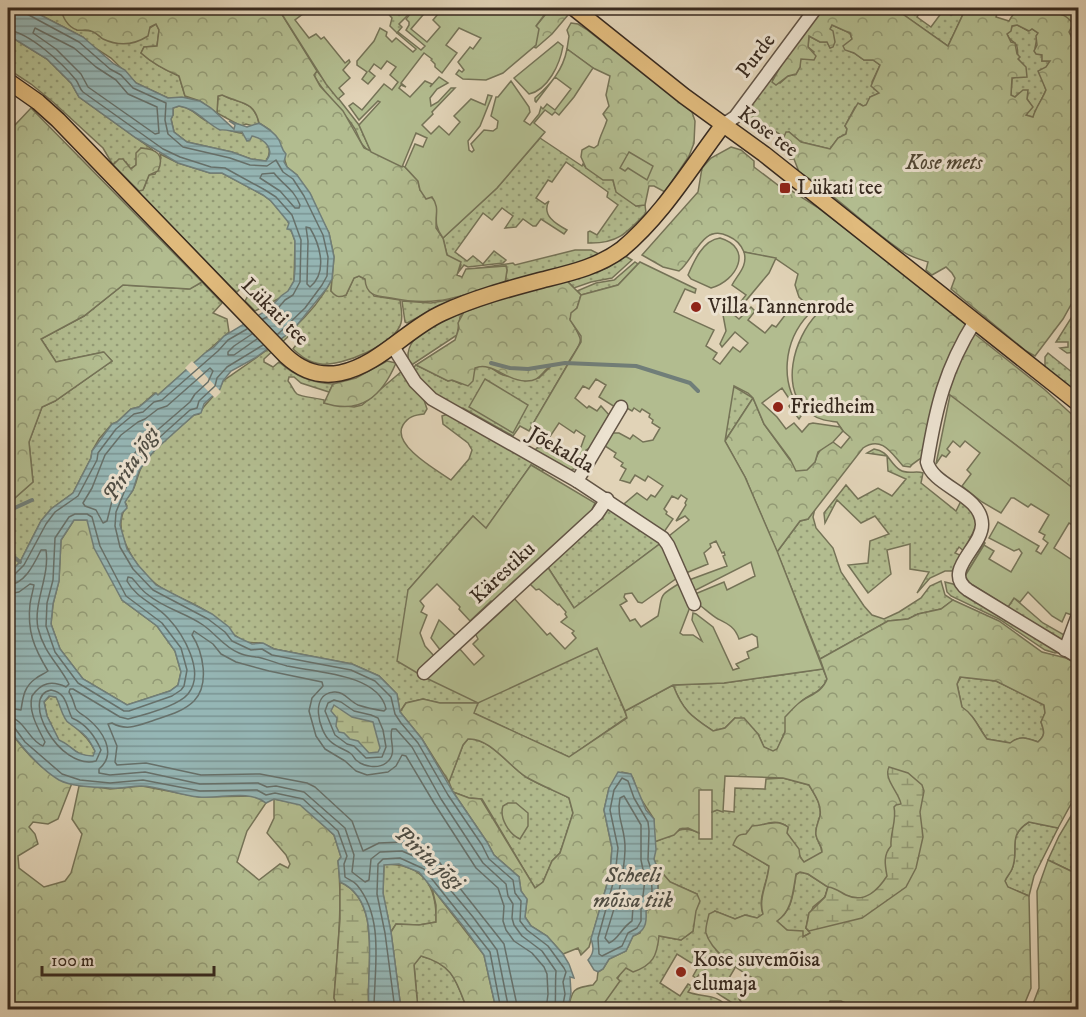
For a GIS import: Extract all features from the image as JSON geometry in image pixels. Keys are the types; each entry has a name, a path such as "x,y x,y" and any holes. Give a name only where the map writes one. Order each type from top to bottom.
{"main road":[{"name":"Kose tee","path":"574,8 723,125 764,154 1078,403"},
{"name":"Lükati tee","path":"8,81 38,102 58,120 286,356 307,370 332,374 358,368 429,319 467,302 582,270 613,255 649,223 723,125"}],"street":[{"name":"Purde","path":"723,125 735,117 816,8"},
{"path":"975,321 963,341 942,390 927,462 933,472 976,508 981,518 982,525 978,538 958,578 968,590 1078,657"},
{"name":"Jõekalda","path":"392,345 415,382 432,399 577,481 667,541 694,603"},
{"path":"577,481 621,407"},
{"name":"Kärestiku","path":"424,673 597,513 607,500"},
{"path":"1065,650 1078,615"}],"green space":[{"path":"27,8 62,8 62,12 77,30 93,31 102,38 148,29 156,24 159,30 157,46 144,47 141,53 159,66 179,76 185,96 189,99 168,98 136,83 111,58 89,44 83,37"},
{"path":"62,8 278,8 317,71 314,75 320,86 343,111 364,148 405,167 418,181 420,190 435,200 436,228 443,238 447,255 461,262 457,275 462,277 466,269 506,266 505,283 450,299 423,302 373,294 368,289 365,279 359,276 354,278 346,295 336,296 331,291 334,257 329,233 297,175 287,167 282,151 270,130 259,123 254,110 250,106 222,95 218,96 217,113 200,101 185,96 179,76 159,66 141,53 144,47 157,46 159,30 156,24 150,27 148,36 143,39 132,43 114,43 87,30 74,29 66,21"},
{"path":"278,8 307,8 308,10 295,20 309,38 316,34 321,39 324,37 345,63 349,60 350,62 343,70 350,78 339,88 344,94 338,99 326,84"},
{"path":"383,8 415,8 399,24 402,27 397,33 390,26 392,18"},
{"path":"415,8 429,8 411,29 427,42 440,27 433,20 443,8 536,8 545,14 536,26 539,29 536,45 503,73 486,80 463,79 456,74 459,70 462,72 464,70 458,62 470,47 473,49 481,38 459,28 446,45 457,53 442,73 435,67 432,59 424,53 401,83 406,87 401,85 399,88 410,97 425,81 432,84 430,87 439,77 448,83 437,89 430,98 431,106 451,88 455,88 422,125 431,134 439,126 449,135 460,122 454,116 471,99 485,105 488,95 492,96 480,126 468,141 469,150 472,152 474,150 471,144 484,130 493,131 497,128 498,121 491,116 496,97 511,81 529,107 530,112 524,121 530,125 539,114 541,107 543,109 547,104 555,110 571,89 555,77 535,101 535,98 559,70 567,49 593,68 559,115 555,112 552,115 545,110 534,123 545,132 497,188 443,238 437,226 435,202 432,197 426,199 420,190 418,181 405,167 415,144 423,147 427,138 416,133 402,167 371,152 359,125 380,102 378,101 359,120 349,106 353,103 362,110 384,84 392,90 398,82 390,75 396,67 387,61 381,69 374,64 369,71 375,76 368,84 362,79 367,72 357,65 357,61 374,41 380,28 387,32 386,36 392,42 396,38 413,52 416,49 398,32 421,50 425,46 406,30 409,22 406,19"},
{"path":"536,8 559,8 568,15 536,48 533,47 536,44 536,26 545,15"},
{"name":"Kose mets","path":"823,8 894,8 948,46 966,8 1001,8 998,9 996,17 1009,21 1016,11 1021,9 1049,8 1053,14 1062,15 1071,21 1073,24 1069,32 1072,38 1078,41 1078,292 1063,319 1035,356 951,289 955,278 946,267 932,275 926,270 928,262 908,255 889,242 799,172 794,159 790,159 783,150 786,132 801,142 830,149 838,138 846,134 845,126 858,103 866,105 870,97 879,93 871,86 880,65 873,60 864,60 845,50 843,46 852,39 850,33 832,25 830,29 833,31 835,42 833,47 830,48 827,42 820,42 809,36 808,47 816,56 814,60 801,59 796,74 788,76 776,85 772,82 784,60","holes":["1017,25 1029,31 1032,29 1038,33 1034,51 1036,54 1042,55 1042,61 1050,61 1046,67 1038,71 1046,90 1033,117 1026,115 1033,107 1027,99 1028,90 1023,90 1015,97 1011,95 1012,78 1027,77 1026,67 1018,59 1020,57 1017,54 1015,43 1011,42 1007,34 1011,31 1012,26"]},
{"path":"894,8 907,8 915,13 918,10 920,12 917,17 931,27 945,8 966,8 948,46"},
{"path":"1049,8 1078,8 1078,41 1072,38 1069,32 1071,21 1060,13 1053,14"},
{"path":"571,23 586,29 692,112 695,121 694,143 689,156 665,192 649,186 645,205 636,206 616,192 613,180 603,180 586,168 581,157 582,150 598,145 606,124 607,120 603,114 609,106 606,95 610,76 593,68 567,49 569,36 567,30"},
{"path":"832,25 850,33 852,39 845,49 864,60 873,60 880,65 872,82 874,89 880,93 870,97 867,105 860,104 855,107 845,126 846,134 838,138 830,149 801,142 789,132 784,137 761,122 742,118 784,60 772,79 780,83 788,76 796,74 800,67 800,60 814,52 808,47 809,36 820,42 827,42 830,47 833,38 829,29"},
{"path":"1018,25 1028,31 1032,29 1038,33 1035,48 1043,57 1042,61 1050,61 1044,76 1046,90 1033,117 1026,116 1031,105 1027,99 1028,94 1019,93 1015,97 1011,95 1012,78 1025,74 1025,67 1018,59 1016,44 1007,34 1012,26"},
{"path":"8,35 47,59 71,83 79,97 153,150 141,148 136,165 130,169 126,162 115,162 113,165 103,148 53,102 8,69"},
{"path":"558,42 563,46 552,75 536,92 529,94 514,78"},
{"path":"317,71 359,125 371,152 363,145 350,122 318,82 314,75"},
{"path":"223,95 250,106 259,123 253,126 246,124 241,126 217,113 218,96"},
{"path":"179,106 189,109 216,125 257,136 268,145 269,156 266,161 251,159 232,152 187,142 174,132 171,119 173,108"},
{"path":"31,108 202,282 190,289 123,285 84,316 41,339 56,362 104,352 112,361 55,401 42,407 29,442 33,482 8,504 8,128 14,126"},
{"path":"540,138 582,166 583,164 586,168 613,180 615,188 636,206 645,205 646,213 621,236 607,242 588,243 588,232 597,235 618,205 607,197 608,192 566,162 552,182 548,180 536,198 545,204 549,201 548,215 567,230 564,234 541,219 536,226 523,219 516,227 505,228 513,216 502,208 492,220 483,213 455,252 467,261 473,256 483,264 494,251 506,260 503,263 468,267 464,265 457,274 461,265 447,255 443,238 497,188"},
{"path":"731,147 741,150 754,161 754,167 787,192 792,191 817,207 956,314 976,335 1044,389 1078,420 1078,492 939,387 923,456 910,467 903,466 891,452 881,445 870,445 863,448 808,519 800,521 777,552 745,477 725,441 753,398 764,424 790,460 815,462 823,447 833,442 841,448 850,437 837,422 820,419 811,414 801,404 795,392 792,378 796,350 809,324 817,314 799,297 795,285 798,274 776,259 744,252 738,242 728,236 719,233 705,238 679,271 663,267 642,255 698,192 702,168 711,158"},
{"path":"141,148 155,151 161,161 158,171 149,175 143,190 139,191 113,165 119,159 123,159 131,169 136,165 136,153"},
{"path":"629,152 653,166 647,180 628,168 625,171 620,168"},
{"path":"160,154 178,163 210,173 222,173 271,201 287,219 295,241 294,281 288,292 255,311 245,301 249,294 244,285 237,292 231,287 136,190 144,188 149,175 155,174 161,158"},
{"path":"720,238 737,249 738,264 728,279 711,288 691,279 688,275 704,247"},
{"path":"575,250 591,250 599,254 586,261 505,283 506,266 466,270 513,263 515,265"},
{"path":"744,252 776,258 769,273 734,315 739,319 751,307 755,311 748,320 765,333 772,325 776,327 795,302 809,314 794,337 787,363 790,389 803,413 799,419 789,406 792,403 782,388 762,403 786,429 794,423 802,432 813,423 840,427 843,431 833,442 818,452 815,462 807,470 796,471 764,424 753,398 734,386 725,441 745,477 777,551 823,669 724,683 673,685 625,711 597,648 478,703 426,678 459,648 474,665 484,656 473,644 478,639 475,633 513,597 547,635 550,633 565,649 576,638 572,633 574,631 561,622 567,617 566,612 559,604 529,583 547,566 574,608 661,543 677,578 642,603 638,602 632,593 625,594 627,601 620,605 630,621 635,619 641,627 658,616 662,596 680,583 690,607 680,633 693,635 702,641 692,620 693,613 696,614 713,627 733,670 739,668 736,664 749,658 747,652 758,647 757,637 752,634 739,639 731,626 697,603 695,594 724,582 727,590 755,576 751,562 694,591 689,580 727,566 723,556 724,552 722,553 716,541 710,544 711,547 704,553 708,564 686,573 669,536 689,520 685,516 676,521 687,499 681,495 678,499 672,496 664,509 666,514 673,519 664,532 624,504 637,493 647,500 651,495 655,497 663,486 648,476 645,481 635,475 630,483 620,480 626,469 621,466 623,463 614,457 616,453 605,446 612,433 619,433 630,439 633,435 643,442 653,440 660,428 652,423 650,414 642,409 640,412 634,408 632,411 618,403 615,407 599,397 606,385 596,379 589,389 583,386 575,398 587,408 589,406 597,411 601,406 610,416 590,448 586,450 578,468 570,470 535,450 546,446 549,442 572,453 577,446 581,447 585,436 576,430 574,433 559,423 549,438 531,427 581,342 581,336 570,320 571,313 577,308 581,295 618,285 640,262 696,289 695,293 685,289 674,312 714,330 706,346 717,353 713,359 720,364 733,347 740,352 748,343 735,332 722,347 720,344 726,331 723,315 725,308 732,313 746,295 732,285 744,266"},
{"path":"625,256 632,260 612,278 574,288 567,281 607,268"},
{"path":"635,262 638,264 618,285 581,295 577,291 596,283 614,280"},
{"path":"359,276 365,279 374,296 400,300 401,323 389,339 367,353 354,358 321,364 309,361 293,349 299,341 291,334 264,359 264,362 273,367 279,362 304,378 333,384 329,392 289,377 288,381 299,395 324,400 324,403 354,407 362,405 402,371 424,400 427,409 424,414 412,417 405,422 401,433 404,441 418,457 451,480 469,459 472,450 468,443 443,424 442,416 448,414 545,467 542,472 531,465 486,529 473,516 408,590 419,673 463,642 460,649 426,678 598,648 627,717 569,757 473,713 478,703 440,703 423,699 406,703 400,712 352,665 244,641 205,610 156,584 140,568 127,548 121,526 122,515 127,506 125,502 148,457 194,415 199,414 223,381 298,324 311,310 332,279 331,291 346,295 354,278"},
{"path":"567,281 581,295 570,319 580,341 568,363 553,365 531,381 518,380 487,367 475,368 473,381 468,386 452,380 448,381 416,365 455,340 459,328 458,323 464,312 502,298"},
{"path":"202,282 222,303 213,313 227,319 229,332 158,395 155,393 139,407 131,409 112,424 92,451 91,458 73,493 51,509 41,521 20,562 8,574 8,504 33,482 29,442 42,407 55,401 112,361 103,352 56,362 41,339 84,316 123,285 189,289"},
{"path":"453,299 405,322 402,301 431,303"},
{"path":"1078,307 1078,352 1067,353 1060,348 1068,347 1068,342 1056,342"},
{"path":"464,312 460,317 457,335 410,366 408,355 410,346 416,338 434,325"},
{"path":"1048,353 1078,377 1078,394 1045,367 1045,357"},
{"path":"387,361 396,363 384,385 369,400 349,406 324,403 333,384 356,378"},
{"path":"568,364 529,431 520,426 513,436 463,408 458,410 426,387 413,368 416,365 448,381 452,380 461,384 474,372 475,368 480,366 488,366 507,376 539,378 552,365"},
{"path":"485,379 528,405 513,433 469,407"},
{"path":"733,386 753,398 725,441"},
{"path":"950,395 1078,492 1078,528 1069,523 1054,548 1078,564 1078,598 1072,615 1066,613 1062,622 1052,616 1028,592 1020,602 1014,598 1008,607 966,581 965,576 984,545 994,551 989,559 1011,572 1022,553 1019,549 1014,551 989,538 998,522 1039,546 1036,551 1041,554 1048,543 1043,539 1045,535 1039,532 1049,515 1031,504 1028,507 1014,498 1011,498 1001,513 962,486 971,474 967,470 980,453 965,441 960,447 953,441 947,449 950,452 946,457 942,455 936,464"},
{"path":"874,449 887,456 867,453"},
{"path":"887,456 900,470 923,473 921,483 956,511 962,499 969,504 978,525 965,552 959,547 955,553 962,556 952,571 945,571 930,578 917,593 929,572 910,569 910,544 887,550 891,574 868,593 848,565 868,563 870,541 889,534 875,516 861,523 837,500 825,523 824,513 846,485 858,499 878,488 892,496 906,479 888,471"},
{"path":"531,465 595,503 591,512 493,603 491,601 470,621 459,609 460,607 437,584 420,601 424,606 421,612 427,615 420,633 425,646 435,657 419,674 397,661 408,590 473,516 486,528"},
{"path":"607,507 661,543 574,608 547,566"},
{"path":"815,508 813,517 816,528 833,548 841,572 872,615 884,619 899,612 921,598 930,586 941,581 945,595 953,600 941,609 918,614 908,619 888,621 820,659 777,552 800,521 808,519"},
{"path":"74,520 87,520 122,600 157,626 175,651 181,672 178,685 170,691 127,705 83,679 60,649 51,624 53,604 59,581 61,540"},
{"path":"983,542 985,543 965,576 1008,607 1014,598 1043,623 1064,635 1078,598 1078,604 1064,642 966,585 962,571 968,566"},
{"path":"945,582 953,584 1061,652 1045,650 999,619 951,596 947,592"},
{"path":"953,600 999,621 1042,652 1066,658 1078,664 1078,791 1058,828 1029,822 1022,827 1016,838 1012,869 1005,881 1008,887 1029,896 1031,988 1022,1010 861,1010 841,1001 830,1001 827,1009 750,1010 743,1005 739,998 751,977 719,953 706,933 709,914 715,911 735,919 745,915 757,918 763,914 762,896 769,866 733,845 735,840 746,834 752,826 779,823 788,827 787,833 799,849 800,857 804,862 822,852 816,835 820,812 816,796 809,785 783,778 725,776 723,812 717,810 712,812 712,790 699,790 699,833 688,828 680,829 674,835 654,842 654,819 639,796 633,778 630,774 622,772 609,788 604,810 612,848 610,874 589,947 581,955 578,948 563,954 547,936 531,926 525,917 527,900 521,891 519,877 494,855 453,792 469,798 481,799 535,888 543,882 552,861 560,853 573,813 569,798 526,777 491,748 476,740 468,739 463,745 449,782 422,739 400,712 406,703 423,699 440,703 478,703 474,713 569,757 627,718 625,711 673,685 680,701 689,712 713,731 725,728 735,718 744,718 758,734 764,747 773,751 777,749 785,732 785,717 799,703 819,691 825,684 827,679 820,659 888,621 908,619 918,614 941,609","holes":["960,677 996,681 1044,705 1045,713 1041,722 1044,733 1041,740 1038,742 1020,738 1010,743 987,739 973,717 962,707 957,684","800,872 808,874 828,887 825,897 809,913 806,928 810,933 803,937 803,931 787,930 777,921 789,906 796,874"]},
{"path":"439,620 456,636 441,651 431,638"},
{"path":"259,643 274,649 352,664 379,676 397,694 400,712 406,720 407,758 361,757"},
{"path":"823,669 827,679 824,684 799,704 777,750 773,752 764,747 758,734 735,718 725,728 713,731 688,712 673,685 724,683"},
{"path":"961,677 996,681 1044,705 1045,713 1041,722 1044,733 1041,740 1038,742 1021,738 1011,743 987,739 973,718 962,708 957,684"},
{"path":"50,696 56,697 66,718 89,741 95,751 94,757 81,754 59,741 47,716 44,702"},
{"path":"8,728 28,753 44,768 62,780 72,783 58,819 48,824 33,822 29,827 35,834 38,844 18,856 19,868 44,887 65,881 71,873 82,834 72,819 79,786 110,789 142,786 199,797 257,796 266,803 247,831 237,862 259,880 280,864 288,868 290,864 286,855 267,833 274,818 274,799 300,804 334,835 341,857 338,861 340,913 334,998 338,1009 8,1009"},
{"path":"468,739 484,743 526,777 569,798 573,813 560,853 552,861 543,882 535,888 482,799 469,798 453,792 449,782 463,745"},
{"path":"889,767 908,773 922,785 924,791 920,812 923,837 916,868 906,887 862,918 809,931 806,928 809,913 825,897 828,887 853,897 865,897 875,891 887,876 885,860 891,846 894,807 901,804 888,776"},
{"path":"783,778 809,785 816,796 820,816 816,835 822,853 804,863 787,833 788,827 774,822 759,826 734,845 769,866 761,902 763,914 757,918 745,915 735,919 715,911 716,950 735,968 729,978 745,988 739,999 750,1009 738,1009 712,989 712,984 699,975 696,978 693,976 698,967 677,954 660,983 680,996 688,984 692,986 688,992 720,1000 729,1009 599,1010 623,969 659,936 681,940 693,931 697,894 670,882 657,867 654,859 654,842 686,829 699,833 699,839 712,839 712,812 717,810 734,812 735,788 765,789 766,779"},
{"path":"516,803 528,813 528,826 520,839 512,833 502,816 503,806"},
{"path":"1078,804 1078,870 1075,873 1048,860"},
{"path":"1029,822 1058,828 1034,876 1029,896 1007,887 1005,881 1014,862 1018,833"},
{"path":"1048,860 1075,873 1078,870 1078,1009 1031,1009 1039,988 1037,891"},
{"path":"384,864 409,868 425,879 434,897 436,922 419,925 396,924 391,932 383,894"},
{"path":"657,867 670,882 697,894 700,901 693,931 681,940 659,936 653,959 633,972 626,968 617,978 620,981 600,1009 568,1010 572,994 581,987 593,985 597,980 598,972 603,969 609,959 626,951 633,936 640,933 646,911 657,897"},
{"path":"800,872 808,874 828,887 825,897 813,907 806,928 811,933 802,937 787,930 776,921 789,907 796,875"},
{"path":"340,882 354,891 363,905 367,921 370,939 369,1009 338,1009 334,998 340,919"},
{"path":"432,888 484,955 496,1009 467,1009 456,982 447,969 421,956 414,965 418,1009 401,1009 391,932 396,924 419,925 436,922 436,905"},
{"path":"421,956 432,959 447,969 456,982 467,1009 418,1009 414,964"}],"water":[{"name":"Pirita jõgi","path":"8,8 27,8 83,37 114,64 125,70 136,83 168,98 182,97 200,101 234,129 235,125 229,121 247,127 259,123 277,137 286,154 284,162 310,193 329,233 334,257 332,279 293,330 255,358 231,371 220,389 204,404 201,413 194,415 145,462 125,502 127,508 122,513 120,525 127,549 156,585 212,614 229,627 235,636 252,644 263,643 274,649 352,664 379,676 397,694 400,712 422,739 494,855 519,877 521,891 527,899 525,917 531,926 547,936 569,964 574,978 570,977 571,993 568,1009 496,1009 484,955 419,872 399,864 384,865 383,893 391,932 401,1009 369,1009 370,939 363,905 354,891 340,882 338,861 341,857 334,835 300,805 274,799 266,803 243,795 192,796 148,786 113,788 70,784 59,780 44,769 8,728 8,574 20,562 41,521 51,509 73,493 91,458 92,451 112,424 156,393 158,395 224,336 269,309 288,291 294,281 295,241 291,230 287,229 289,223 263,195 222,173 210,173 178,163 136,138 79,97 71,83 47,59 8,35","holes":["185,107 220,130 242,132 247,141 252,136 261,139 269,149 269,157 266,161 251,159 232,152 187,142 174,132 171,119 173,108","74,520 87,520 94,548 122,600 157,626 175,651 181,672 178,685 170,691 127,705 83,679 60,649 51,624 59,581 61,540","49,696 56,697 67,721 84,734 89,741 95,751 93,756 77,752 59,740 47,716 44,702","334,705 352,717 373,722 380,748 378,752 369,753 358,741 339,732 336,726 337,718 331,711"]},
{"name":"Scheeli mõisa tiik","path":"618,772 631,774 646,810 654,819 656,850 654,859 657,867 658,892 655,902 646,911 643,929 633,936 626,951 609,959 603,969 598,972 588,960 593,948 591,939 610,874 612,848 604,810 609,788"}],"pier":[{"path":"192,361 221,392 215,398 185,368"}],"waterway":[{"path":"491,363 510,368 528,369 565,363 636,366 690,383 698,391"},
{"path":"8,511 32,500"},
{"path":"8,552 20,562"}],"place":[{"name":"Lükati tee","path":"785,188"},
{"name":"Villa Tannenrode","path":"696,307"},
{"name":"Friedheim","path":"778,407"},
{"name":"Kose suvemõisa elumaja","path":"681,972"}]}
